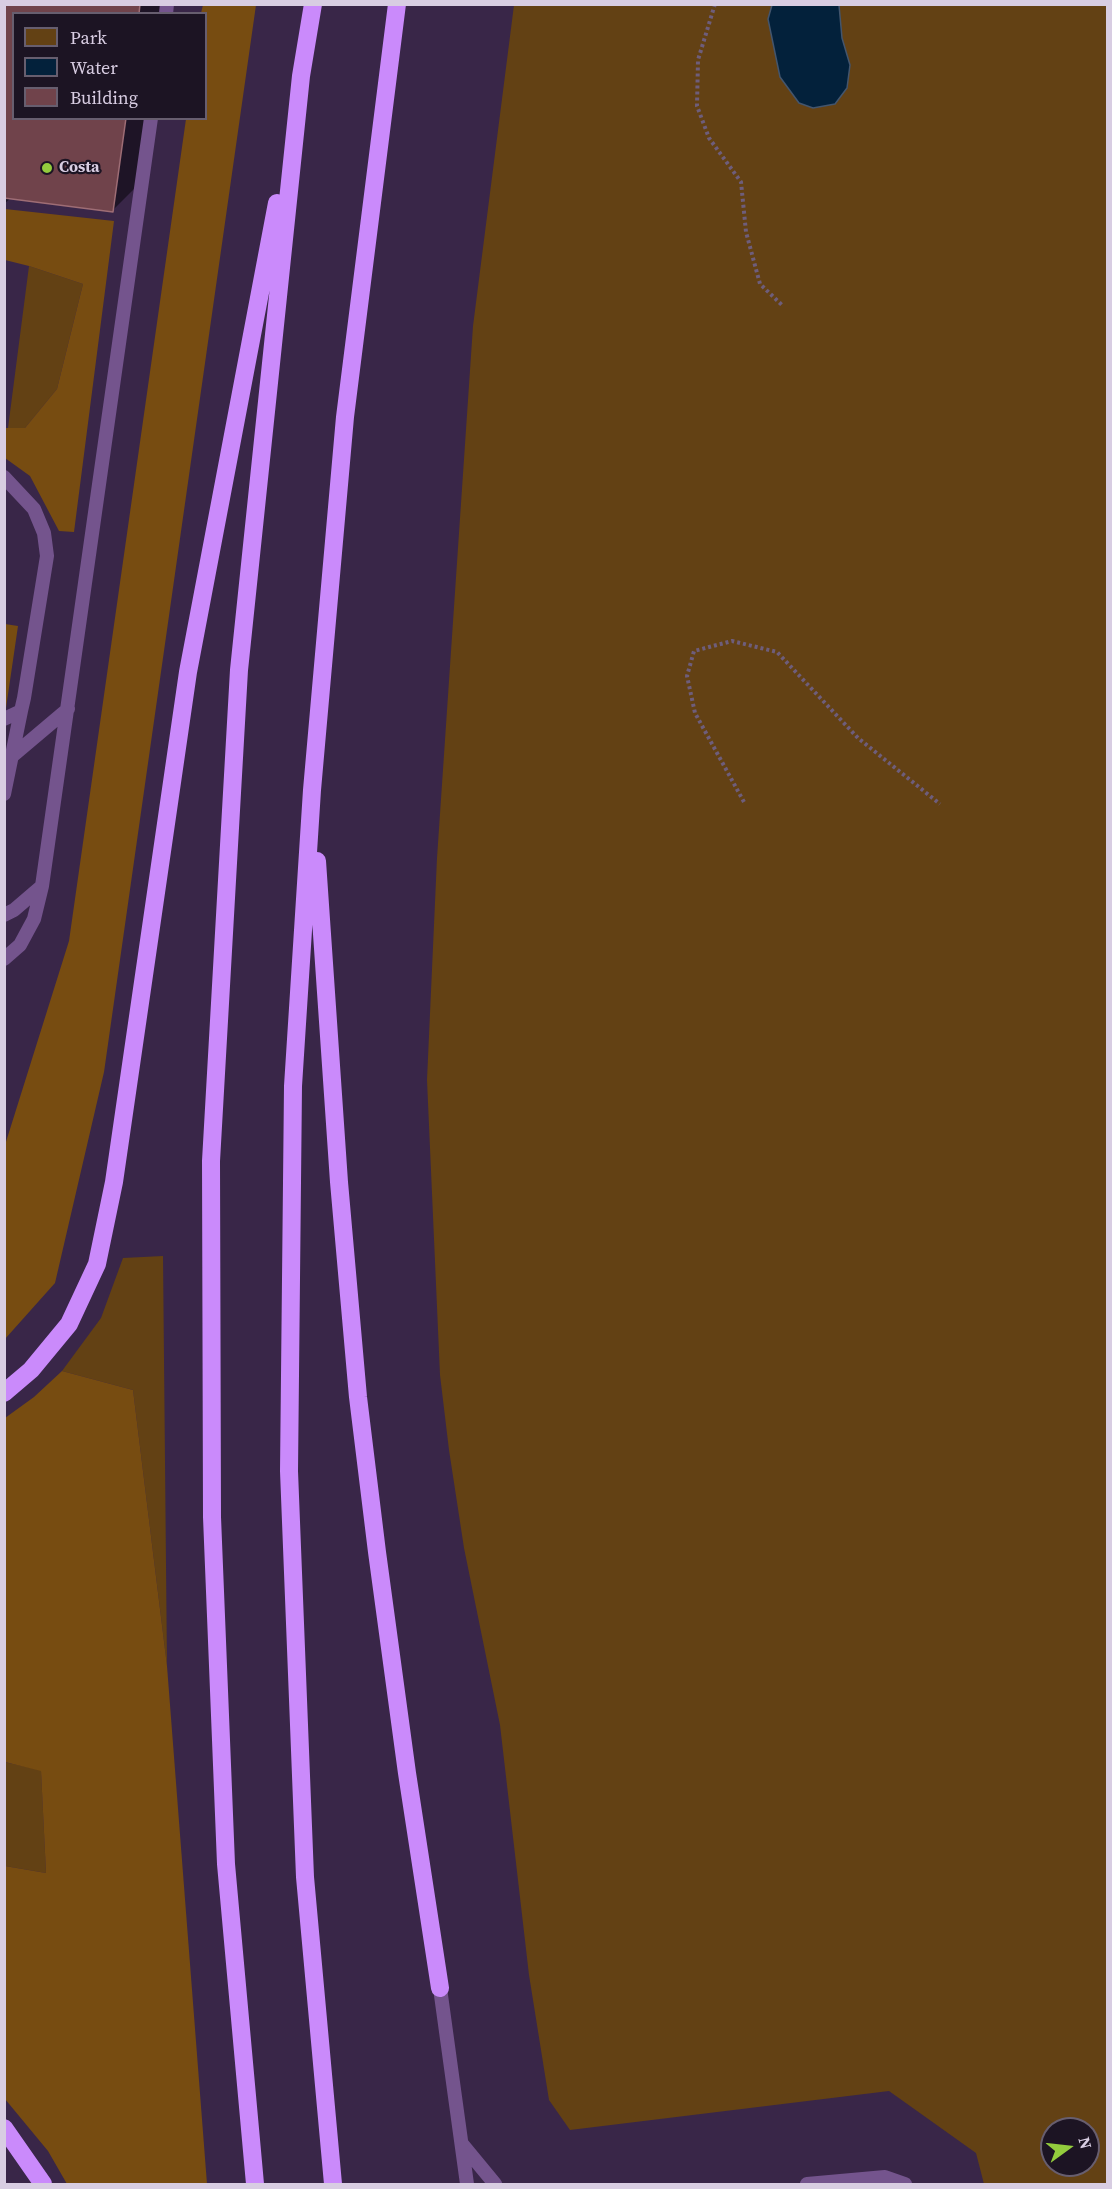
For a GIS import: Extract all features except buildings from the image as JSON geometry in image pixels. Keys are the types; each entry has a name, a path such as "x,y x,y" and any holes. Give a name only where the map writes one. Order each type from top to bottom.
{"highway":[{"path":"4,1392 31,1370 69,1324 97,1264 114,1182 188,672 313,4"},
{"path":"333,2184 305,1877 290,1471 293,1086 312,790 345,417 397,4"},
{"path":"255,2184 225,1828 212,1517 211,1161 238,670 301,76"},
{"path":"312,790 339,1182 358,1397 376,1551 440,1988"},
{"path":"4,2128 43,2184"}],"lane":[{"path":"4,959 20,945 34,919 42,886 151,120"},
{"path":"4,477 34,509 44,533 46,556 21,711 8,760 4,794"},
{"path":"8,760 68,709"},
{"path":"4,719 21,711"},
{"path":"4,915 14,910 42,886"},
{"path":"440,1988 467,2184"},
{"path":"461,2142 495,2184"},
{"path":"807,2184 885,2177 905,2184"}],"path":[{"path":"715,4 698,60 697,106 709,138 741,182 746,232 760,285 783,306"},
{"path":"744,802 695,713 687,676 694,651 732,640 777,652 858,738 940,804"}],"green space":[{"path":"514,5 1107,5 1107,2184 984,2184 976,2153 889,2091 570,2130 549,2100 529,1975 500,1725 464,1548 440,1375 427,1080 437,858 473,326"},
{"path":"29,266 83,284 57,389 25,428 8,428"},
{"path":"163,1256 167,1666 133,1390 62,1371 101,1318 123,1258"},
{"path":"4,1762 41,1770 46,1873 5,1866"}],"shaded area":[{"path":"203,5 256,5 104,1072 55,1283 5,1339 5,1145 69,941 186,120 207,120 207,12 201,12"},
{"path":"5,209 114,221 74,532 59,531 30,476 5,458 4,428 25,428 57,389 83,284 5,260"},
{"path":"5,624 18,626 6,708 4,708"},
{"path":"62,1371 133,1390 167,1666 207,2184 67,2184 48,2151 5,2099 5,1866 46,1873 41,1771 5,1762 5,1418 34,1397"}],"water":[{"path":"772,5 839,5 842,38 850,65 847,88 835,104 813,108 799,103 780,77 768,19"}],"place":[{"name":"Costa","path":"47,168"}]}
